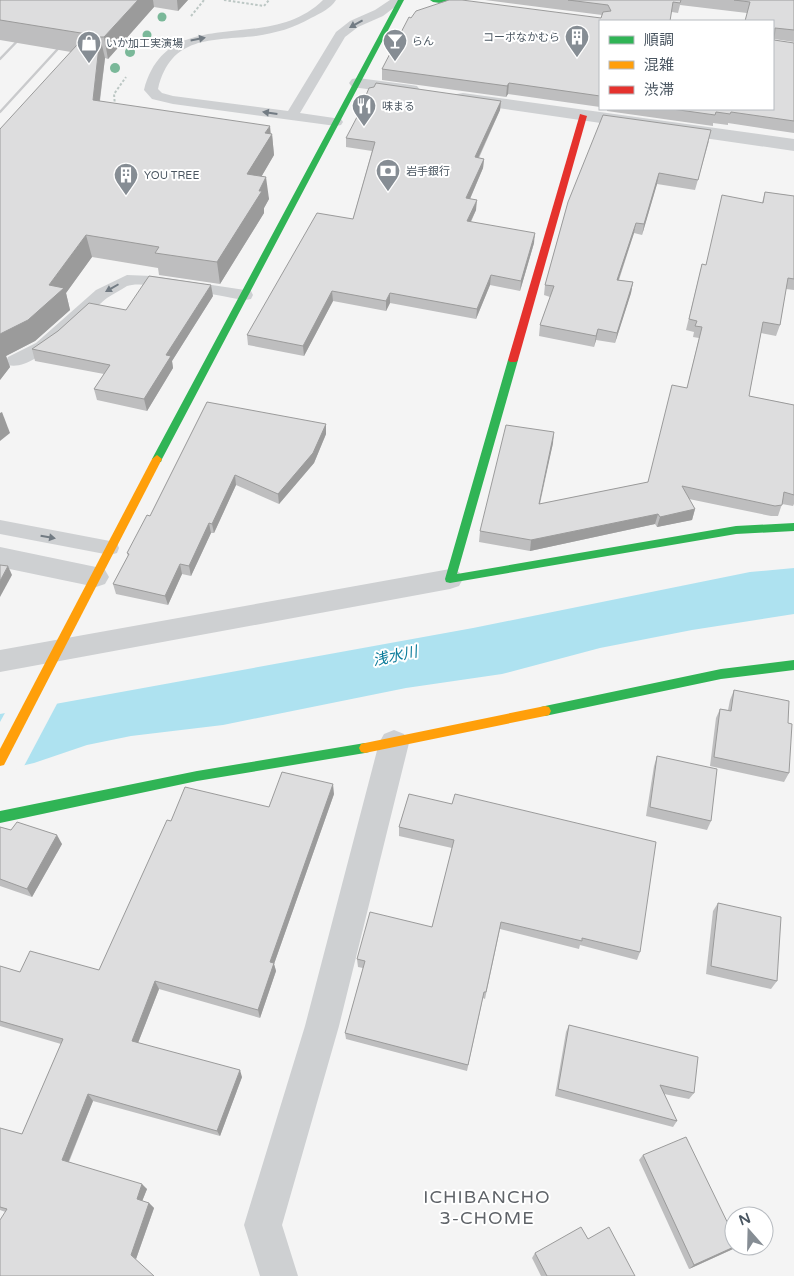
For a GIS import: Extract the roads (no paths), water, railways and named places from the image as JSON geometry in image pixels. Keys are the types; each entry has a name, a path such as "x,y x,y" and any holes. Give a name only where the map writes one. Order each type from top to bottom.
{"street":[{"path":"0,761 110,548 358,83 399,0"},
{"path":"433,0 494,8"},
{"path":"358,83 430,93"},
{"path":"449,96 794,145"},
{"path":"450,579 583,116"},
{"path":"0,661 54,658 450,579 736,530 794,527"},
{"path":"0,557 96,576"},
{"path":"0,817 197,776 394,743 721,674 794,665"},
{"path":"279,1276 264,1225 322,1026 394,743"}],"lane":[{"path":"330,0 324,6 279,28 183,43 176,47 168,57 154,78 151,90 157,96 173,100 336,122"},
{"path":"292,116 340,35 354,24 379,13 399,0"},
{"path":"14,361 42,347 102,294 127,280 152,281 246,295"},
{"path":"0,527 110,548"}],"water":[{"name":"浅水川","path":"794,568 794,614 692,630 600,648 502,674 406,688 223,725 131,736 87,745 34,763 0,771 0,714 473,628 750,572"}],"railway":[{"path":"0,59 26,32"},
{"path":"0,112 66,40"}],"place":[{"name":"コーポなかむら","path":"577,58"},
{"name":"らん","path":"395,62"},
{"name":"いか加工実演場","path":"89,64"},
{"name":"味まる","path":"364,127"},
{"name":"岩手銀行","path":"388,192"},
{"name":"YOU TREE","path":"126,196"}],"district":[{"name":"ICHIBANCHO 3-CHOME","path":"487,1207"}]}
